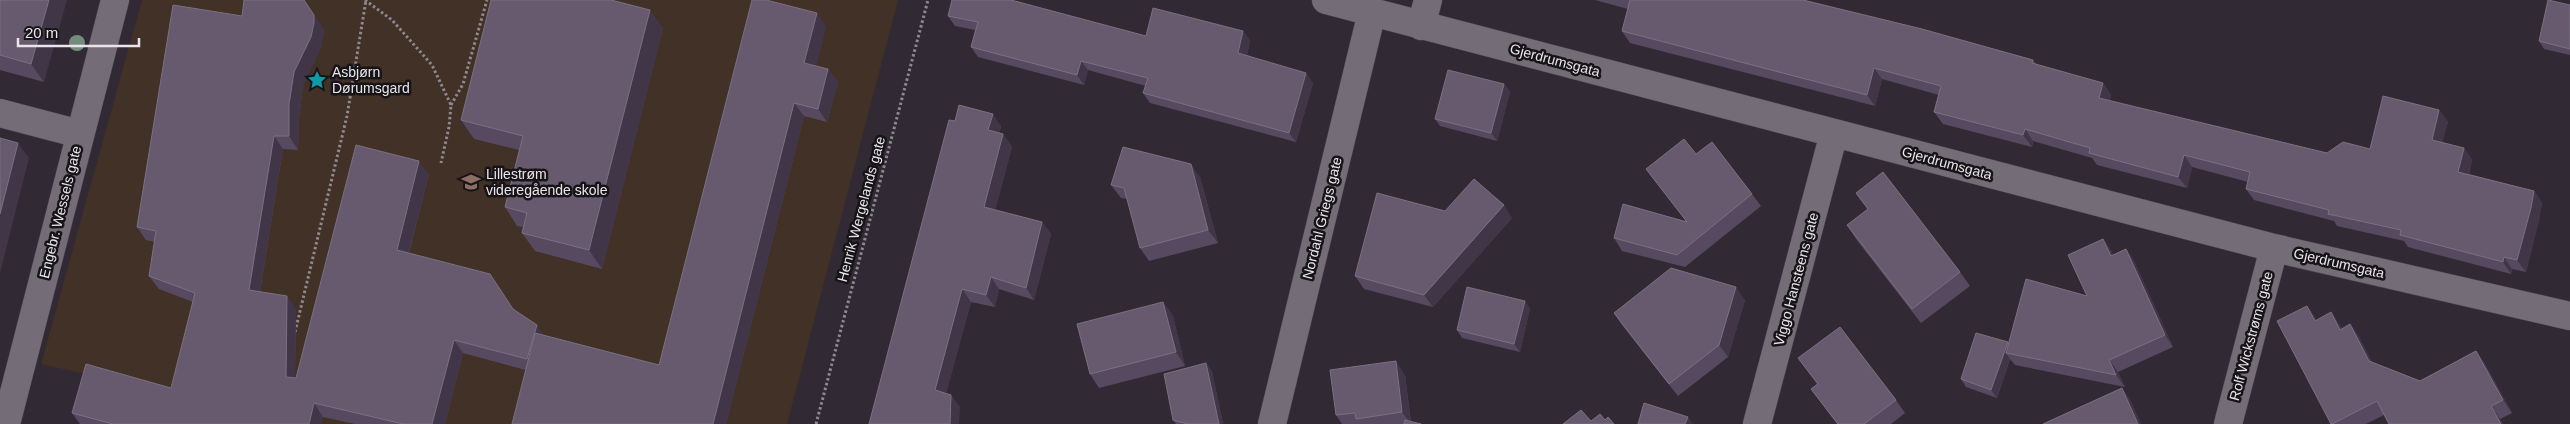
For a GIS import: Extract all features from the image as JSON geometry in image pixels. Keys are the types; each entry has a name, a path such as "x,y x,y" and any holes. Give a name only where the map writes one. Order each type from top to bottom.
{"street":[{"name":"Engebr. Wessels gate","path":"6,424 115,0"},
{"name":"Gjerdrumsgata","path":"1326,0 1372,12 1425,13 1834,134 2274,248 2570,316"},
{"name":"Nordahl Griegs gate","path":"1272,424 1372,12"},
{"path":"0,113 80,134"},
{"name":"Viggo Hansteens gate","path":"1757,424 1834,134"},
{"name":"Rolf Wickstrøms gate","path":"2228,424 2274,248"}],"path":[{"path":"294,336 347,116 366,0 392,20 432,65 451,106"},
{"path":"441,163 449,127 451,106 463,84 487,0"},
{"name":"Henrik Wergelands gate","path":"816,424 928,0"}],"shaded area":[{"name":"Lillestrøm videregående skole","path":"142,0 898,0 787,424 144,424 152,389 41,364"}],"building":[{"path":"0,0 49,0 31,64 0,55"},
{"path":"244,0 304,0 314,15 311,37 294,72 289,104 289,136 274,136 249,290 287,296 286,377 296,378 356,145 419,161 397,250 490,274 513,309 537,325 527,359 454,340 432,424 403,424 314,403 309,424 113,424 72,413 86,364 171,388 195,293 149,276 156,231 137,227 173,5 242,16"},
{"path":"491,0 611,0 650,10 589,250 522,233 527,213 505,207 523,136 461,120"},
{"path":"752,0 766,0 817,13 804,63 828,69 818,109 794,103 713,424 512,424 535,333 659,365"},
{"path":"952,0 1011,0 1146,36 1153,8 1243,31 1238,53 1306,73 1289,133 1143,93 1148,78 1081,61 1077,75 971,47 978,22 948,16"},
{"path":"1630,0 1803,0 1922,29 2033,60 2032,63 2103,83 2099,98 2327,153 2343,142 2370,149 2383,96 2439,110 2432,140 2464,148 2458,172 2534,191 2531,208 2517,260 2504,257 2503,262 2400,235 2401,230 2328,214 2329,210 2246,189 2250,172 2184,155 2178,177 2089,153 2090,148 2025,129 2023,135 1934,112 1941,86 1874,68 1867,95 1622,31"},
{"path":"2548,0 2570,5 2570,49 2539,41"},
{"path":"1448,70 1504,84 1491,133 1435,119"},
{"path":"959,105 993,114 988,130 1003,134 984,207 1042,222 1026,288 991,277 986,295 962,289 935,390 951,395 950,424 869,424 949,120 955,121"},
{"path":"0,138 18,143 0,214"},
{"path":"1684,139 1696,154 1712,142 1752,194 1677,255 1614,238 1623,204 1687,222 1646,169"},
{"path":"1123,147 1191,164 1208,230 1140,248 1124,188 1111,185"},
{"path":"1883,172 1960,272 1912,309 1847,225 1868,209 1856,193"},
{"path":"1474,179 1504,205 1424,295 1355,276 1377,193 1445,211"},
{"path":"2103,239 2111,256 2126,249 2165,335 2109,360 2116,375 2006,353 2026,279 2087,296 2068,255"},
{"path":"1671,268 1736,287 1719,345 1669,384 1614,313"},
{"path":"1467,287 1525,301 1514,344 1457,330"},
{"path":"1163,302 1176,352 1090,374 1077,324"},
{"path":"2307,306 2315,321 2331,312 2340,330 2350,324 2369,361 2420,381 2476,351 2503,400 2491,406 2501,424 2389,424 2377,401 2331,424 2277,321"},
{"path":"1840,327 1896,400 1864,424 1838,424 1811,389 1818,384 1798,358"},
{"path":"1976,333 2008,342 1991,390 1961,379"},
{"path":"1396,361 1402,412 1356,419 1355,413 1336,415 1330,370"},
{"path":"1206,363 1219,424 1188,424 1173,420 1164,374"},
{"path":"2122,388 2138,424 2043,424"},
{"path":"1644,403 1688,417 1685,424 1638,424"},
{"path":"1581,410 1591,421 1600,414 1605,420 1608,417 1614,424 1563,424"},
{"path":"1405,420 1421,424 1404,424"}],"place":[{"name":"Asbjørn Dørumsgard","path":"317,80"},
{"name":"Lillestrøm videregående skole","path":"471,182"}]}
